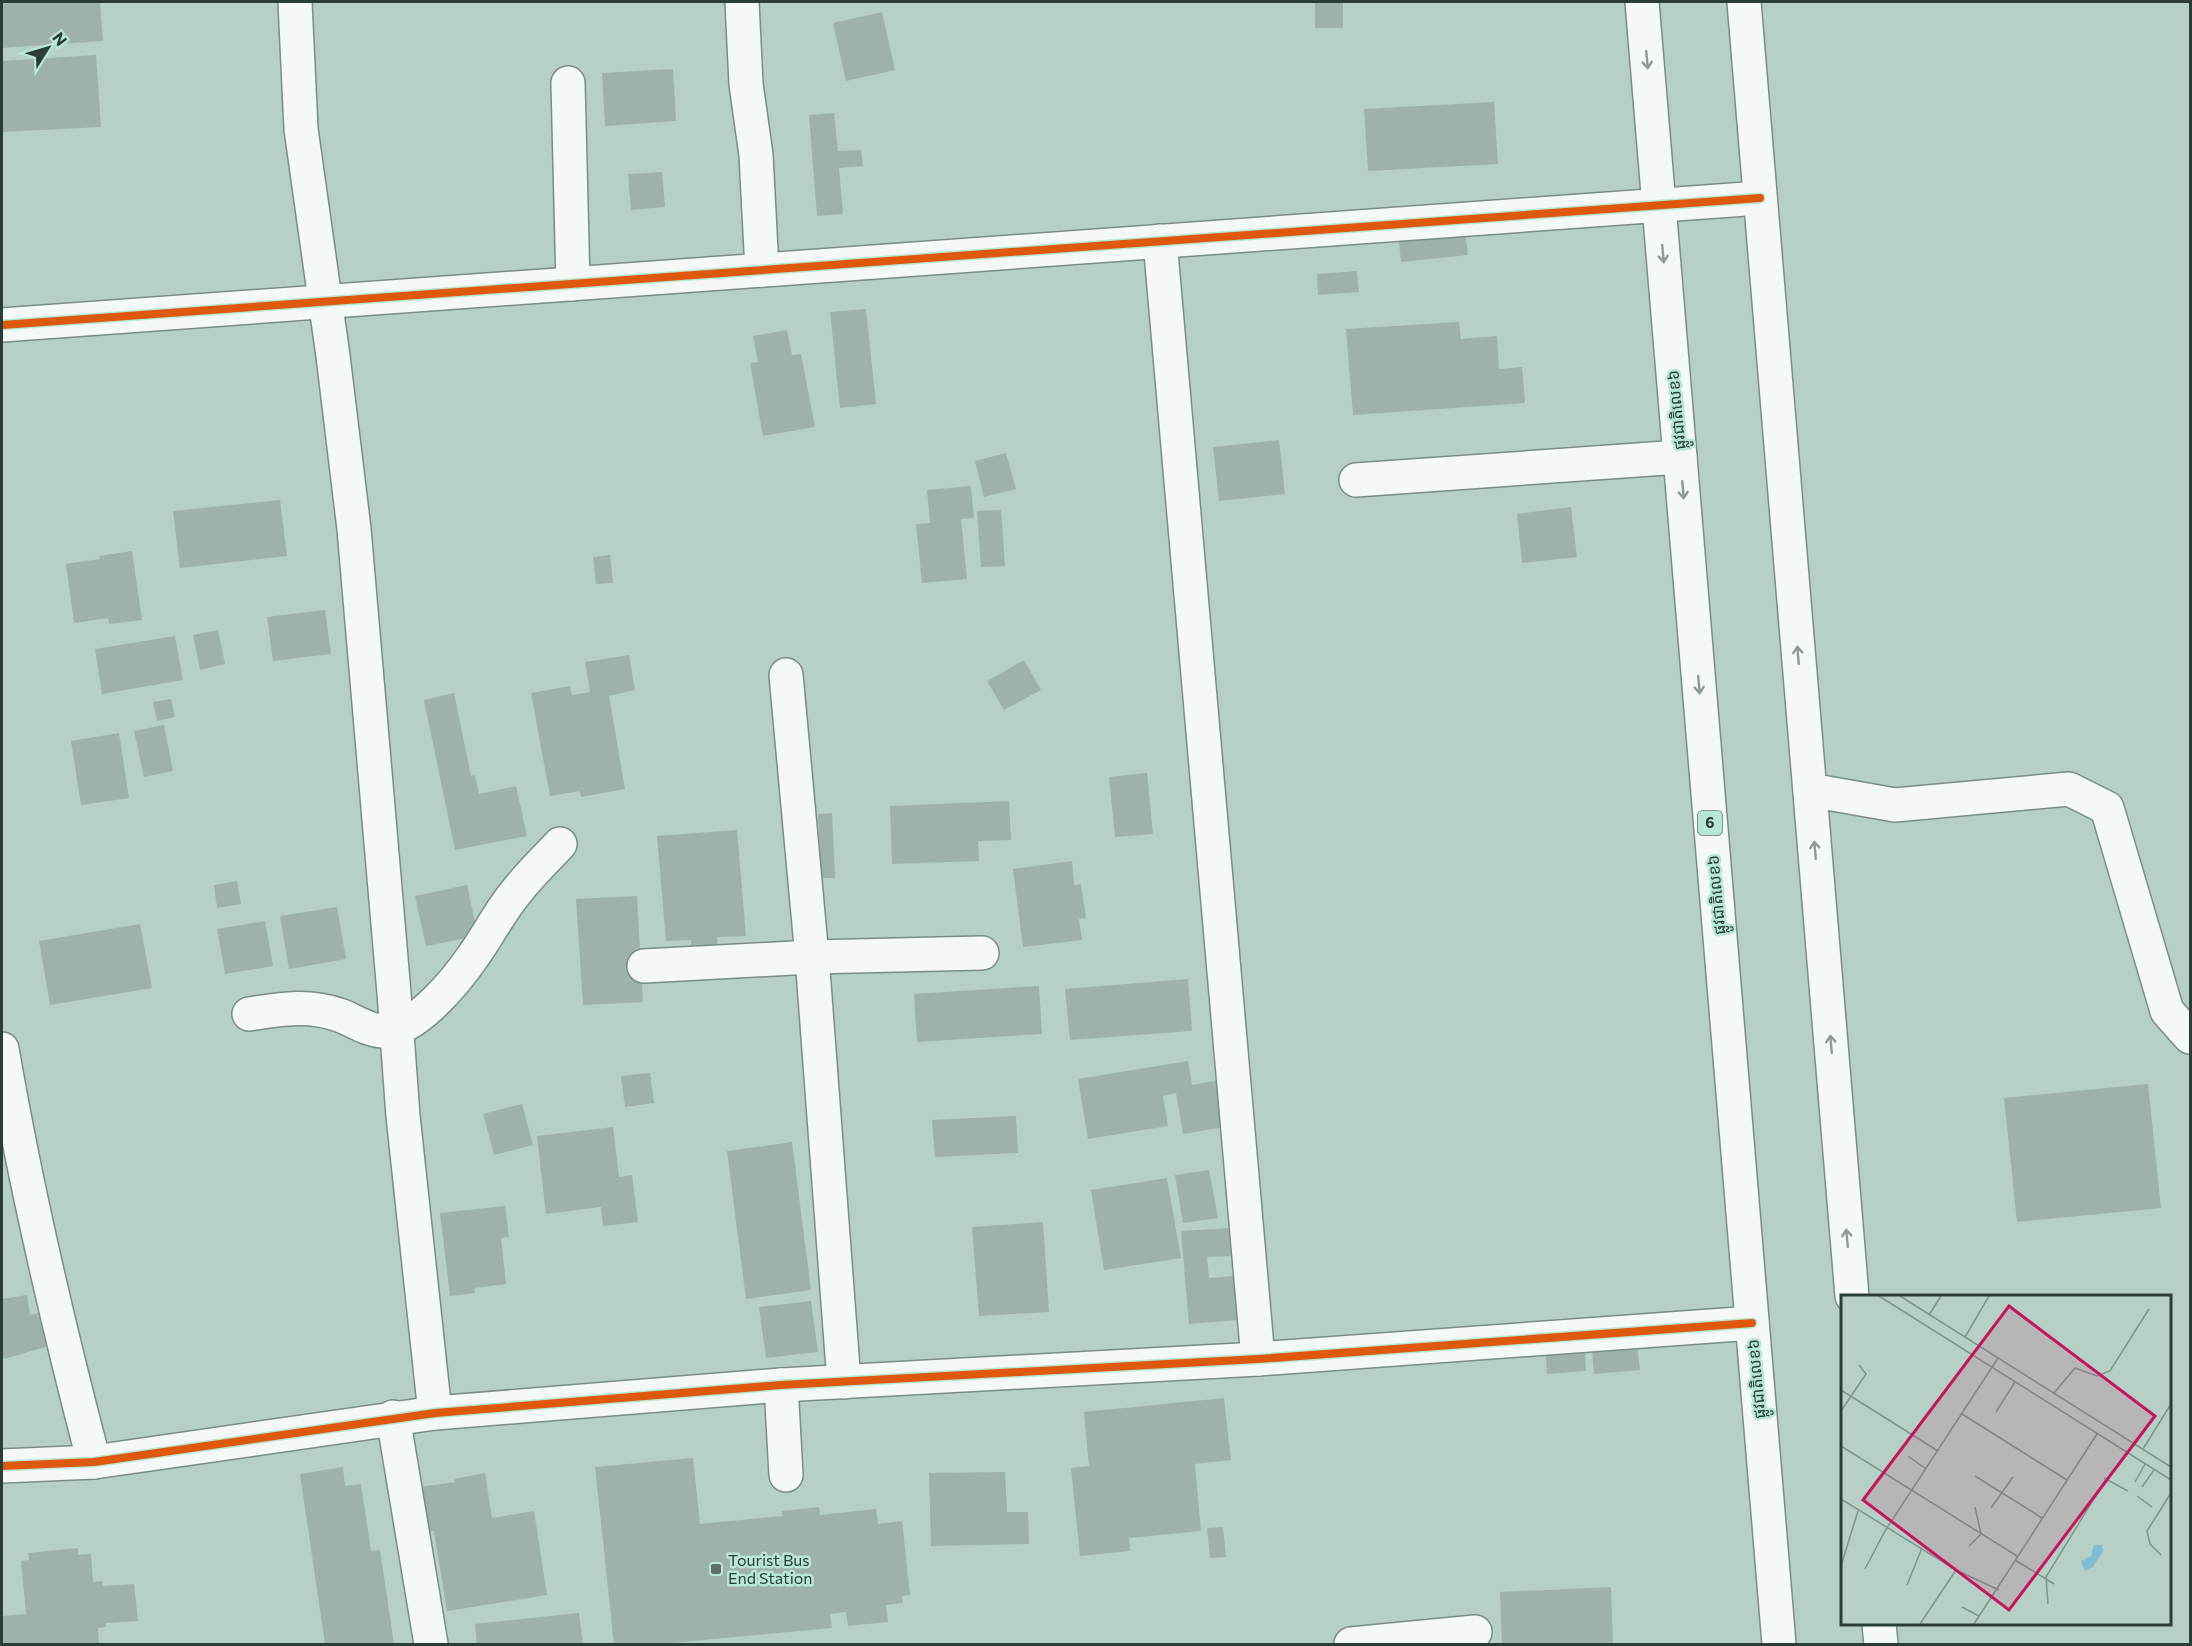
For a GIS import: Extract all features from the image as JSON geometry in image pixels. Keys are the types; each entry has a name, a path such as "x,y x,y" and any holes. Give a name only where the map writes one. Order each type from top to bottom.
{"main road":[{"path":"295,2 301,129 333,356 354,529 403,1116 435,1413"},
{"path":"742,2 746,84 756,155 762,270"},
{"name":"ផ្លូវជាតិលេខ៦","path":"1642,2 1779,1644"},
{"path":"1744,2 1852,1295"},
{"path":"568,83 573,284"},
{"path":"2,325 1760,198"},
{"path":"1160,241 1258,1359"},
{"path":"1356,480 1680,457"},
{"path":"786,675 812,957 844,1382"},
{"path":"1810,790 1895,805 2069,789 2107,808 2167,1011 2190,1037"},
{"path":"249,1014 296,1007 316,1009 341,1015 365,1028 382,1031 397,1030 421,1014 450,986 475,955 516,891 560,844"},
{"path":"644,966 812,957 982,953"},
{"path":"2,1049 40,1247 93,1462"},
{"path":"2,1466 93,1462 393,1417 435,1413 781,1385 1258,1359 1752,1323"},
{"path":"781,1385 786,1475"},
{"path":"393,1417 430,1644"},
{"path":"1879,1625 1881,1644"},
{"path":"1351,1644 1474,1629"}],"building":[{"path":"2,2 100,2 103,41 2,48"},
{"path":"1315,2 1343,2 1343,28 1315,28"},
{"path":"882,12 895,70 846,81 833,23"},
{"path":"96,55 101,127 2,132 2,61"},
{"path":"673,69 676,121 605,126 602,73"},
{"path":"1494,102 1498,164 1368,171 1364,109"},
{"path":"834,113 838,151 861,150 863,166 839,168 843,214 817,216 809,115"},
{"path":"662,172 665,207 631,210 628,174"},
{"path":"1464,225 1468,255 1401,262 1398,232"},
{"path":"1357,271 1359,292 1318,295 1317,274"},
{"path":"866,309 876,404 840,408 830,312"},
{"path":"1459,322 1461,339 1497,336 1499,369 1522,367 1525,403 1353,415 1346,329"},
{"path":"787,330 792,355 801,354 815,427 763,436 750,363 758,362 753,336"},
{"path":"1279,440 1285,494 1219,501 1213,447"},
{"path":"1006,453 1016,489 984,497 975,461"},
{"path":"971,486 974,518 961,519 967,579 922,583 916,524 930,523 927,490"},
{"path":"280,500 287,556 180,568 173,511"},
{"path":"1571,507 1577,557 1522,563 1517,514"},
{"path":"1001,510 1005,566 981,567 977,511"},
{"path":"132,551 142,620 109,624 108,618 74,623 66,564"},
{"path":"610,555 613,583 596,584 593,557"},
{"path":"325,610 331,654 273,661 267,617"},
{"path":"218,630 225,664 200,670 193,635"},
{"path":"175,636 183,680 102,694 95,649"},
{"path":"629,655 635,690 609,696 625,789 581,797 580,791 550,796 531,693 570,686 572,695 590,692 585,662"},
{"path":"1024,660 1041,690 1004,710 987,681"},
{"path":"454,693 471,776 475,775 479,794 516,786 527,836 455,850 424,700"},
{"path":"171,699 175,717 157,721 153,702"},
{"path":"164,725 173,771 144,777 134,731"},
{"path":"119,733 129,798 81,805 71,741"},
{"path":"1147,773 1153,834 1115,837 1109,777"},
{"path":"1009,801 1011,840 978,841 979,861 892,864 890,806"},
{"path":"832,813 835,878 821,878 818,814"},
{"path":"737,830 746,936 717,937 718,952 692,954 691,940 666,941 657,836"},
{"path":"1072,861 1074,885 1081,884 1086,918 1079,919 1082,940 1023,947 1013,869"},
{"path":"237,881 241,904 217,908 214,885"},
{"path":"467,885 478,936 426,946 415,896"},
{"path":"637,896 643,1002 583,1005 576,899"},
{"path":"337,907 346,959 289,969 280,916"},
{"path":"265,921 273,966 225,974 217,929"},
{"path":"140,924 152,988 50,1005 39,941"},
{"path":"1188,979 1192,1031 1070,1040 1065,989"},
{"path":"1039,986 1042,1034 917,1042 914,994"},
{"path":"1188,1061 1192,1085 1224,1079 1231,1126 1183,1134 1176,1093 1163,1096 1168,1126 1088,1139 1078,1079"},
{"path":"650,1073 654,1103 625,1107 621,1076"},
{"path":"2148,1084 2161,1208 2017,1222 2004,1098"},
{"path":"522,1104 533,1145 494,1155 483,1114"},
{"path":"1016,1116 1018,1153 935,1157 932,1120"},
{"path":"613,1127 619,1177 632,1175 638,1222 603,1226 601,1207 546,1214 537,1136"},
{"path":"792,1142 811,1290 746,1299 727,1151"},
{"path":"1209,1170 1218,1218 1183,1223 1175,1175"},
{"path":"1167,1178 1181,1258 1104,1270 1091,1190"},
{"path":"505,1206 509,1237 501,1238 506,1284 474,1288 475,1293 450,1296 440,1213"},
{"path":"1043,1222 1049,1312 979,1316 972,1227"},
{"path":"1229,1228 1231,1256 1207,1257 1209,1278 1234,1276 1238,1320 1189,1324 1181,1231"},
{"path":"27,1295 30,1315 42,1312 52,1345 4,1359 2,1299"},
{"path":"811,1301 818,1352 766,1358 759,1307"},
{"path":"1637,1345 1640,1370 1594,1374 1592,1349"},
{"path":"1585,1353 1586,1371 1547,1374 1546,1356"},
{"path":"1224,1398 1231,1460 1195,1464 1201,1531 1129,1538 1130,1551 1080,1556 1071,1468 1089,1466 1084,1412"},
{"name":"Tourist Bus End Station","path":"693,1458 700,1524 783,1516 782,1511 819,1507 820,1515 876,1509 878,1524 902,1521 910,1595 902,1596 903,1603 886,1605 888,1622 848,1626 846,1612 830,1614 832,1628 661,1644 614,1644 595,1467"},
{"path":"343,1467 345,1486 361,1484 371,1551 380,1550 394,1644 325,1644 300,1474"},
{"path":"1005,1472 1007,1512 1028,1512 1029,1544 931,1546 929,1473"},
{"path":"485,1473 492,1518 534,1511 547,1595 447,1611 434,1531 426,1532 419,1487 455,1482 454,1479"},
{"path":"1223,1527 1226,1557 1210,1558 1207,1528"},
{"path":"78,1548 78,1555 91,1554 93,1582 102,1581 103,1586 134,1584 138,1621 106,1623 106,1627 98,1628 99,1644 2,1644 2,1616 26,1614 21,1561 29,1560 28,1553"},
{"path":"1611,1587 1613,1644 1502,1644 1500,1592"},
{"path":"579,1613 583,1644 477,1644 475,1624"}],"cycle path":[{"path":"2,325 1760,198"},
{"path":"2,1466 94,1462 435,1413 781,1385 1258,1359 1752,1323"}],"place":[{"name":"Tourist Bus End Station","path":"716,1569"}]}
